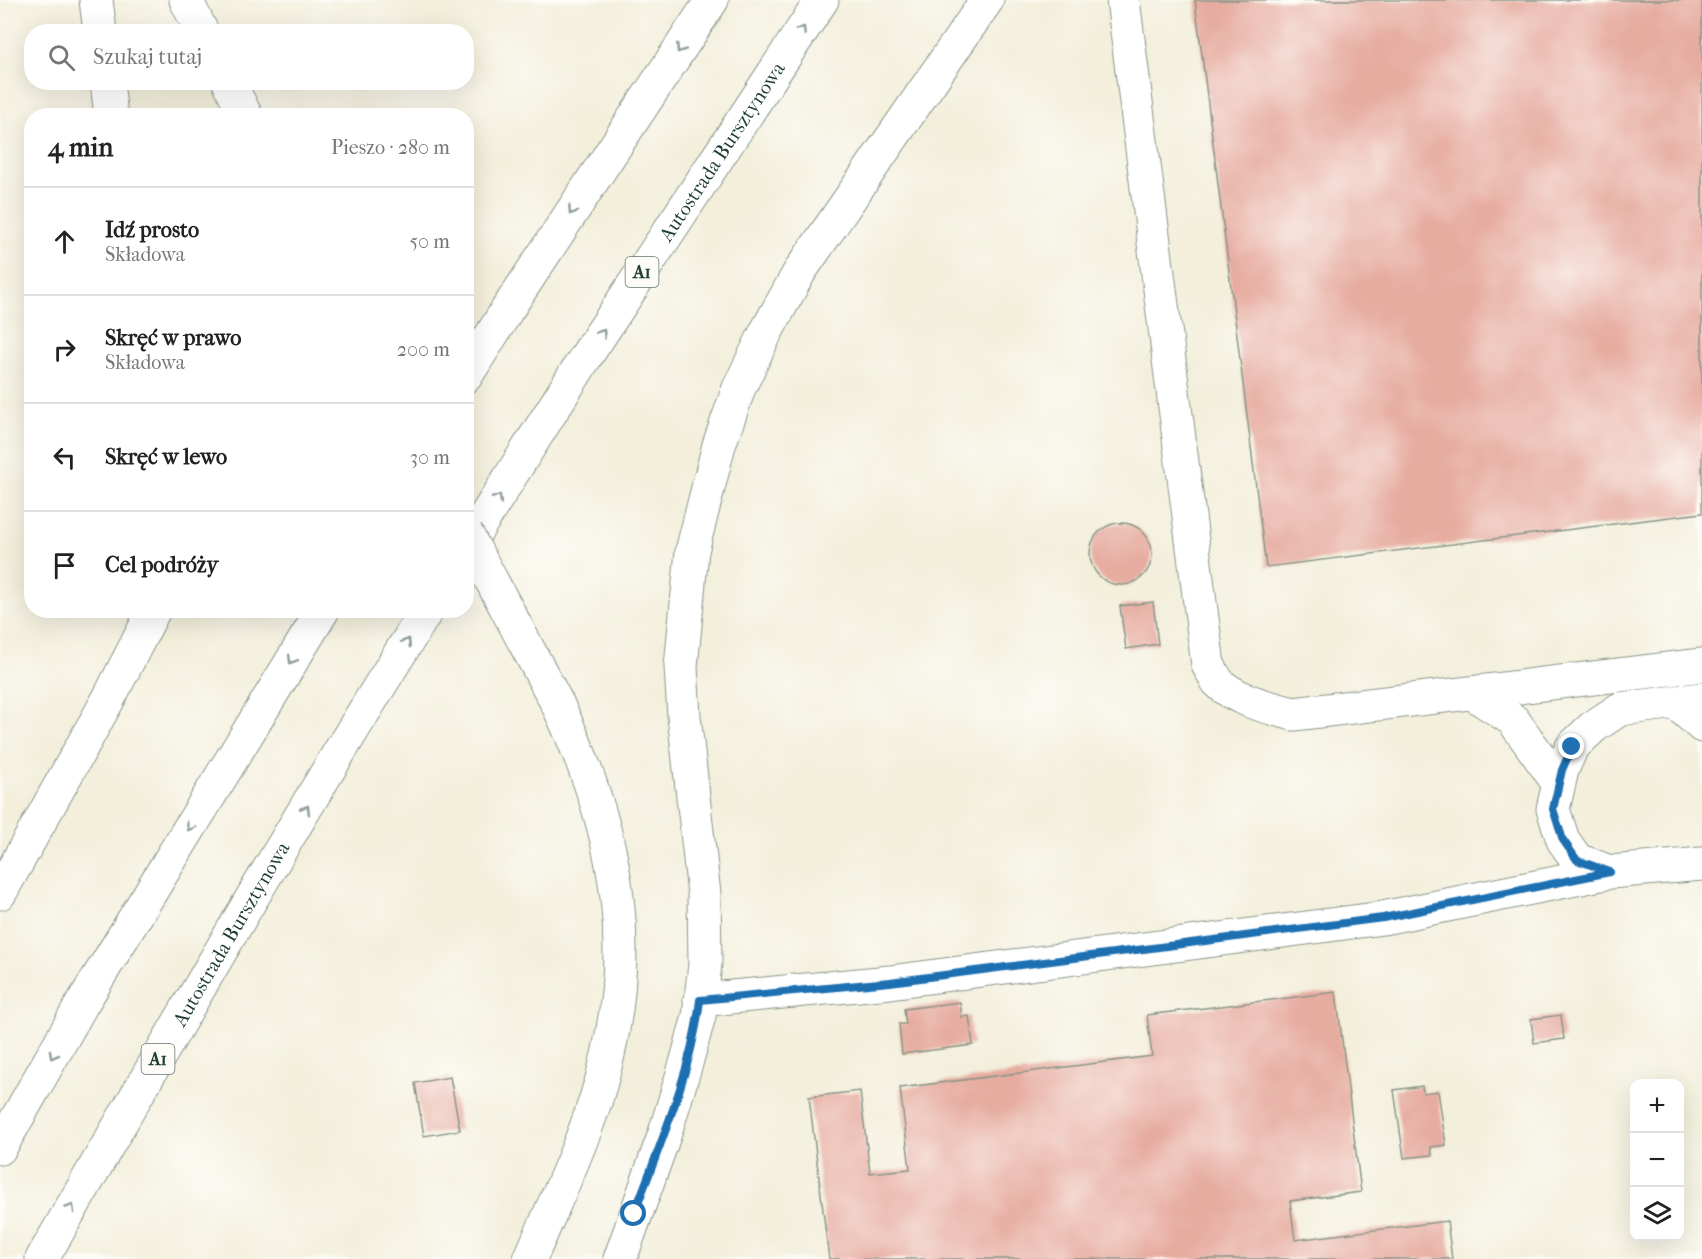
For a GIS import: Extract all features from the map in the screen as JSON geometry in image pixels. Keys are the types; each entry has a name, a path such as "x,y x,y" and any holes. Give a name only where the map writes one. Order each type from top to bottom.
{"main road":[{"path":"96,0 99,24"},
{"path":"186,0 198,24"},
{"path":"474,363 712,0"},
{"name":"Autostrada Bursztynowa","path":"474,534 585,358 822,0"},
{"path":"620,1259 665,1132 687,1060 705,964 704,894 684,716 681,667 692,551 719,445 739,388 766,332 800,271 987,0"},
{"path":"1123,0 1208,665 1219,682 1238,695 1261,706 1294,714 1702,665"},
{"path":"108,90 110,108"},
{"path":"233,90 242,108"},
{"path":"474,548 557,703 589,778 608,839 615,875 621,949 618,1004 599,1089 580,1144 530,1259"},
{"path":"0,893 109,698 150,618"},
{"path":"0,1148 82,1004 318,618"},
{"name":"Autostrada Bursztynowa","path":"42,1259 152,1068 365,709 422,618"},
{"path":"1472,693 1513,720 1559,784"},
{"path":"1610,872 1577,860 1563,840 1553,809 1562,770 1572,747 1593,727 1620,709 1689,700 1702,726"},
{"path":"700,1000 890,982 1383,918 1610,872 1702,864"}],"building":[{"path":"1195,0 1702,0 1702,513 1266,567"},
{"path":"1121,523 1133,525 1143,532 1150,542 1152,554 1150,566 1143,576 1133,583 1121,585 1109,583 1099,576 1092,566 1090,554 1092,542 1099,532 1109,525"},
{"path":"1153,602 1158,644 1126,649 1120,606"},
{"path":"1336,992 1361,1192 1290,1201 1295,1240 1447,1221 1452,1259 829,1259 809,1097 860,1091 870,1173 910,1169 900,1088 1152,1056 1147,1015"},
{"path":"960,1002 962,1017 969,1016 973,1045 902,1054 899,1024 906,1024 904,1009"},
{"path":"1561,1015 1564,1039 1534,1043 1531,1019"},
{"path":"450,1077 460,1130 424,1136 415,1083"},
{"path":"1422,1086 1423,1093 1438,1091 1446,1145 1431,1147 1432,1155 1404,1158 1394,1090"}],"route":[{"path":"634,1214 665,1132 699,1016 700,1000 890,982 1383,918 1610,872 1577,860 1563,840 1553,809 1562,770 1572,747"}]}
